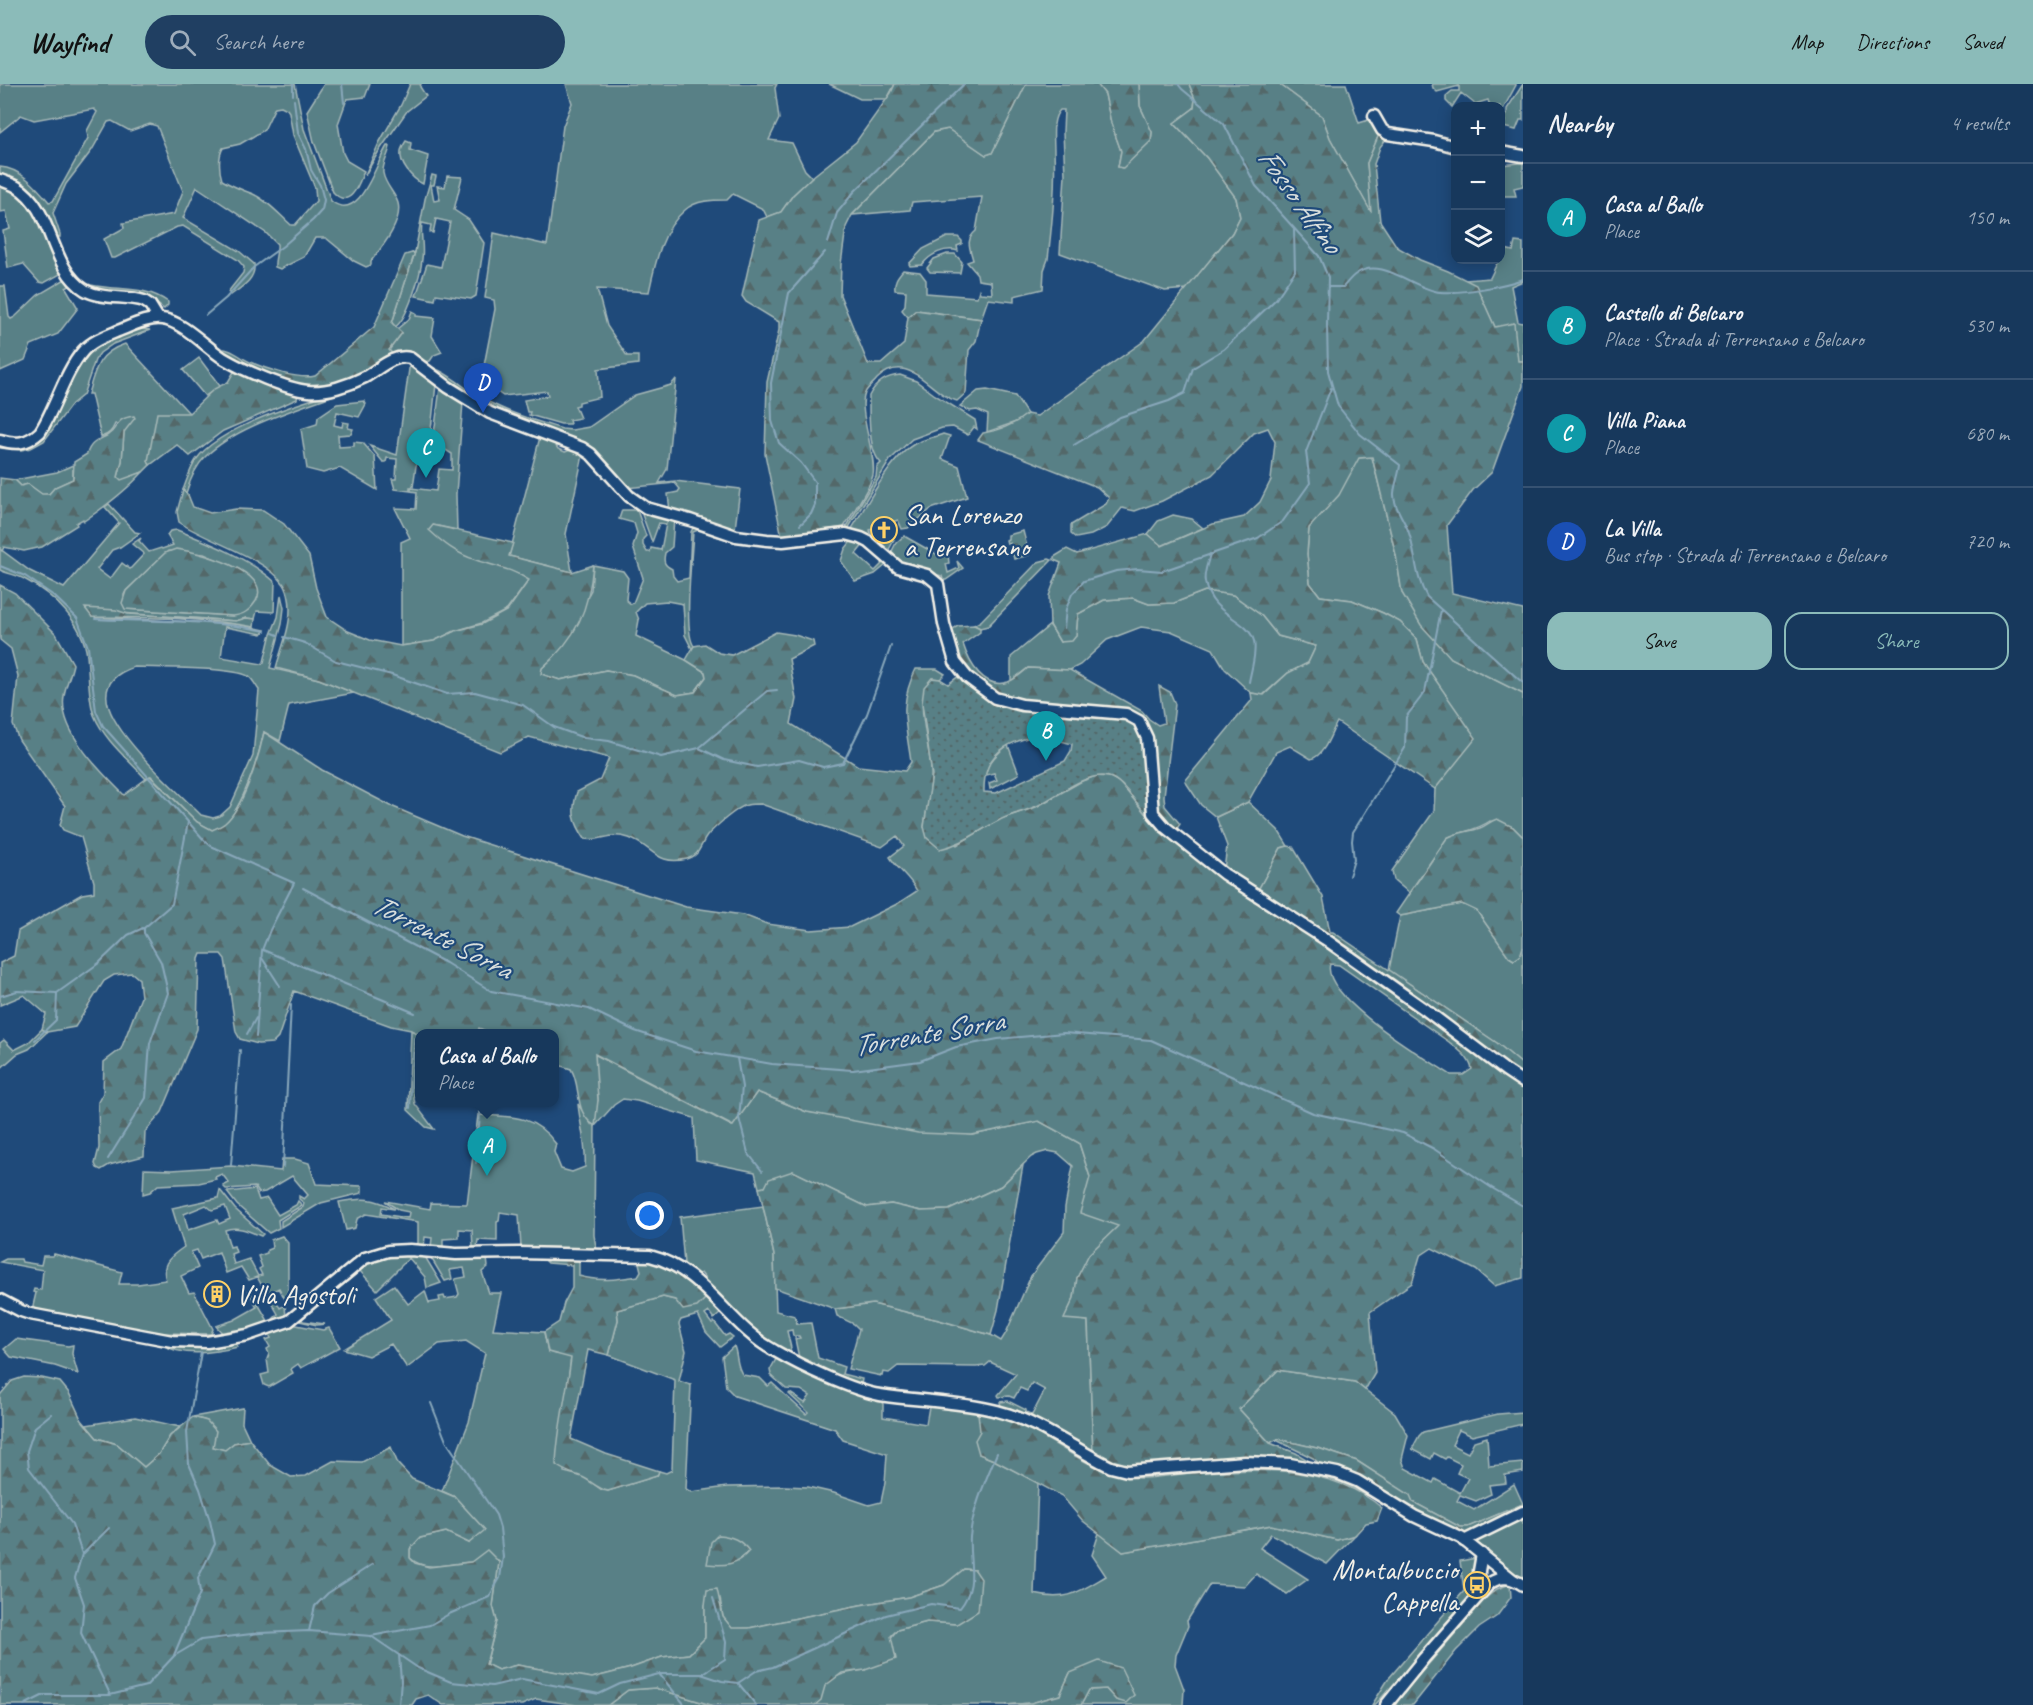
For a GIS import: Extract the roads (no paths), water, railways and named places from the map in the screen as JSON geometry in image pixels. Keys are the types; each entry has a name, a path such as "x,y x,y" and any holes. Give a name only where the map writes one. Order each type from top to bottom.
{"street":[{"path":"1374,116 1382,130 1388,134 1451,146"},
{"path":"1505,153 1523,156"},
{"path":"0,180 16,187 31,200 69,274 84,289 96,294 136,298 144,301 150,305 158,318"},
{"path":"0,440 14,443 26,442 40,432 75,362 91,343 130,326 158,318 170,320 223,358 244,369 308,391 323,391 339,387 363,378 393,359 402,356 410,358 448,387 490,413 582,448 591,454 625,493 646,508 736,536 783,541 842,533 861,538 898,567 927,575 938,584 944,624 955,662 980,687 995,698 1015,703 1126,714 1139,721 1147,738 1154,813 1165,827 1224,874 1325,939 1523,1082"},
{"path":"0,1300 30,1314 172,1341 207,1342 248,1335 289,1321 365,1258 388,1251 650,1256 665,1260 680,1268 702,1286 754,1338 773,1350 857,1389 880,1395 979,1407 1011,1415 1111,1467 1127,1471 1245,1462 1290,1464 1337,1473 1357,1481 1414,1516 1464,1541 1523,1585"},
{"path":"1464,1541 1523,1512"},
{"path":"1480,1593 1479,1571 1482,1554"},
{"path":"1386,1705 1480,1593 1496,1579 1512,1579"}],"waterway":[{"path":"293,84 293,95"},
{"path":"342,84 344,103"},
{"path":"828,243 837,213 854,192 964,84"},
{"name":"Fosso Alfino","path":"1178,84 1224,124 1256,186 1319,256 1328,277 1328,371 1338,406 1360,434 1400,465 1394,498 1409,533 1420,582 1427,597 1523,683"},
{"path":"206,315 226,298 254,267 283,246 322,210 324,200 298,133 294,100"},
{"path":"1074,445 1120,417 1169,401 1185,393 1193,368 1224,349 1276,299 1295,271 1294,230"},
{"path":"800,525 811,514 815,505 815,482 801,463 779,443 772,421 771,383 789,293 825,252"},
{"path":"1328,287 1343,287 1356,274 1366,269 1387,271 1430,290 1440,292 1482,289 1523,279"},
{"path":"1064,628 1066,609 1072,594 1084,581 1116,571 1138,569 1162,571 1258,538 1283,521 1310,483 1306,452 1331,388"},
{"path":"1210,554 1205,575 1209,593 1222,610 1245,627 1254,641 1254,656 1249,682"},
{"name":"Torrente Sorra","path":"0,566 25,576 54,596 77,618 88,647 96,711 103,726 205,841 211,846 294,883 262,950 256,1037"},
{"path":"1349,876 1354,860 1353,832 1405,748 1406,717 1425,692 1441,610"},
{"path":"95,619 223,624 265,631"},
{"path":"273,633 278,635"},
{"path":"284,637 305,643 336,661 392,675 447,694 475,692 523,705 554,727 584,738 609,741 661,757 699,748 767,691 777,690"},
{"path":"699,748 724,760 757,767 799,760 823,767 843,763 867,714 891,646"},
{"path":"108,1159 146,1098 150,1043 168,993 161,962 144,933 144,928 172,904 188,822"},
{"name":"Torrente Sorra","path":"303,888 446,963 491,991 589,1009 635,1031 696,1051 772,1064 853,1070 920,1061 956,1047 998,1039 1064,1033 1151,1040 1313,1113 1403,1133 1434,1149 1523,1206"},
{"path":"35,1040 56,1020 57,993 99,963 128,935 143,928"},
{"path":"263,950 415,1013"},
{"path":"262,958 280,986"},
{"path":"0,996 17,991 57,993"},
{"path":"283,1167 291,1005"},
{"path":"247,1034 256,1018"},
{"path":"410,1108 414,1038"},
{"path":"231,1165 240,1050"},
{"path":"737,1058 742,1087 739,1118 748,1153 762,1171"},
{"path":"476,1163 481,1107"},
{"path":"174,1655 200,1593 198,1578 215,1544 200,1489 189,1464 187,1432 201,1352"},
{"path":"371,1636 430,1625 489,1597 500,1578 503,1557 500,1528 496,1515 446,1441 431,1403"},
{"path":"51,1414 35,1427 27,1451 29,1468 72,1524 82,1554 75,1578 84,1604 81,1633 110,1694"},
{"path":"24,1705 44,1695 110,1695 146,1686 174,1656 201,1640 260,1633 309,1631 371,1636 418,1668 451,1682 492,1686 522,1679 599,1694 620,1684 659,1674 701,1674 722,1681 738,1683 756,1671 773,1667 886,1615 931,1604 960,1608 966,1599 971,1582 971,1527 980,1494 997,1453"},
{"path":"83,1554 109,1528"},
{"path":"309,1631 315,1606 328,1593 373,1564"},
{"path":"702,1674 725,1659 726,1642 713,1598"},
{"path":"399,1655 401,1681 399,1705"},
{"path":"660,1675 685,1705"},
{"path":"739,1684 756,1705"}],"place":[{"name":"La Villa","path":"483,413"},
{"name":"Villa Piana","path":"426,478"},
{"name":"San Lorenzo a Terrensano","path":"884,530"},
{"name":"Castello di Belcaro","path":"1046,761"},
{"name":"Casa al Ballo","path":"487,1176"},
{"name":"Villa Agostoli","path":"217,1294"},
{"name":"Montalbuccio Cappella","path":"1477,1585"}]}
